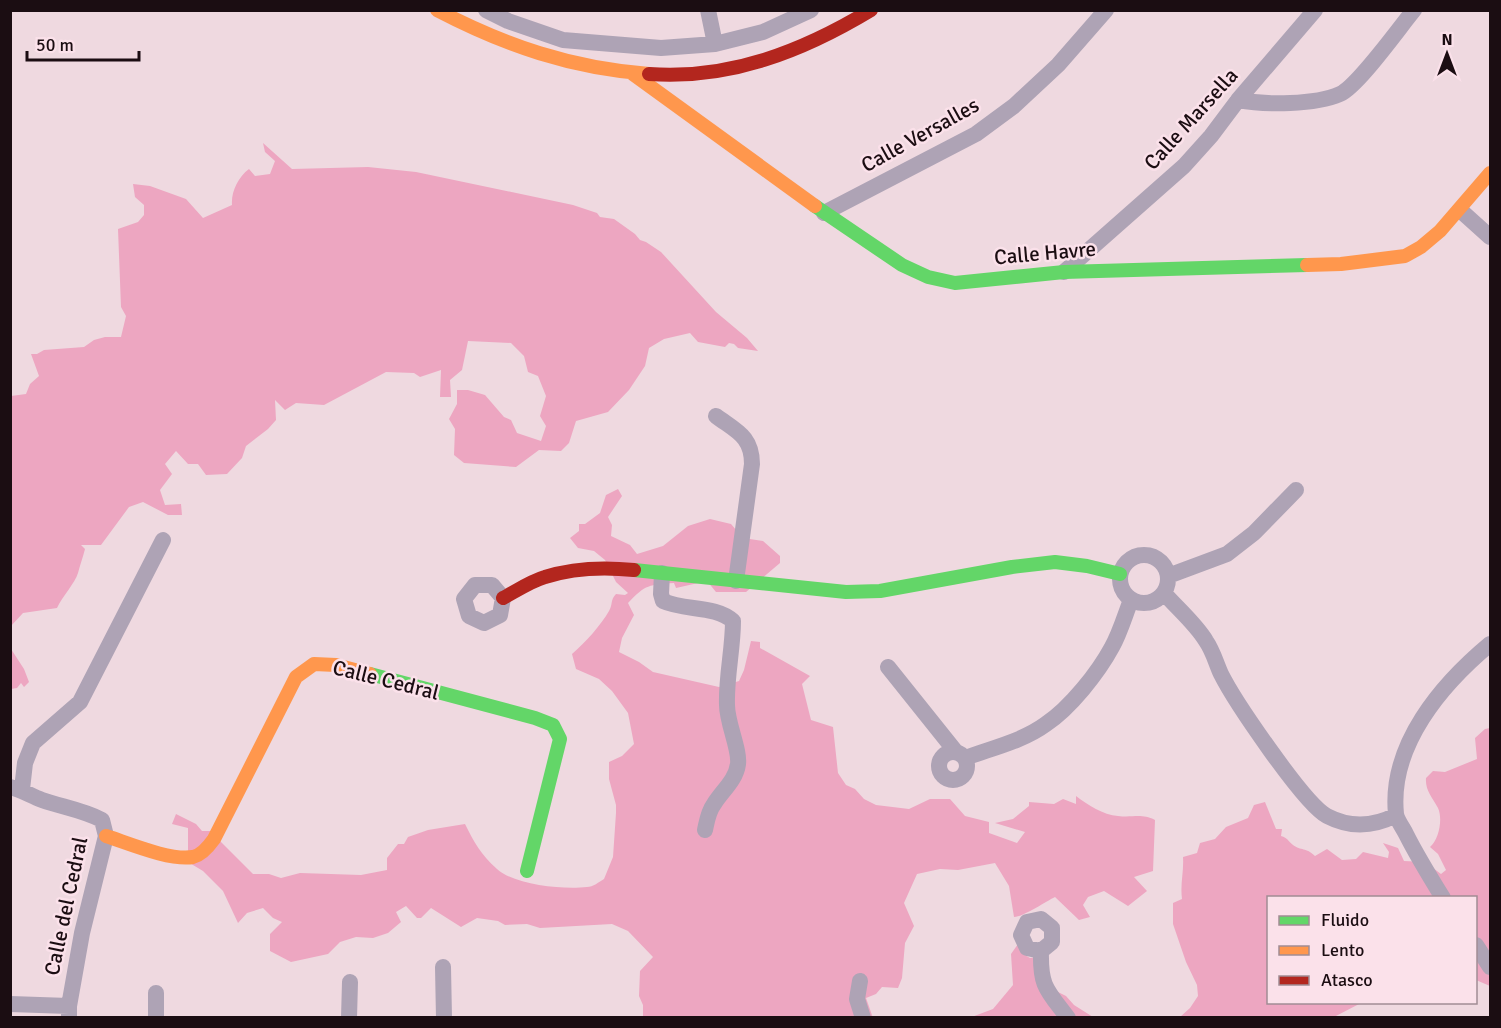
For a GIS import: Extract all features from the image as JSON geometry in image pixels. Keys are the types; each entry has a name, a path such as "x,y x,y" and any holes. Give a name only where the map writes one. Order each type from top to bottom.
{"street":[{"path":"437,10 472,31 546,58 633,74 693,73 745,66 776,58 853,22 872,10"},
{"path":"486,10 508,21 563,40 661,48 715,44 763,32 811,10"},
{"path":"708,10 715,44"},
{"name":"Calle Versalles","path":"824,213 976,134 1014,106 1058,65 1106,10"},
{"name":"Calle Marsella","path":"1064,272 1184,166 1315,10"},
{"path":"1239,100 1275,104 1324,99 1341,94 1358,79 1414,10"},
{"name":"Calle Havre","path":"633,74 678,104 824,213 912,271 930,279 955,284 1064,272 1341,264 1405,256 1440,231 1491,173"},
{"path":"1460,210 1491,237"},
{"path":"716,416 748,441 752,450 736,581"},
{"path":"1168,576 1227,554 1254,533 1296,490"},
{"path":"16,788 33,743 80,702 163,540"},
{"path":"1145,555 1160,561 1168,576 1164,593 1153,602 1140,603 1131,600 1122,591 1119,583 1120,574 1129,560 1145,555"},
{"path":"503,598 544,577 572,571 613,568 846,592 880,591 1012,567 1055,562 1087,566 1120,574"},
{"path":"662,573 663,601 689,609 724,613 734,621 727,704 729,725 738,764 731,782 713,804 705,830"},
{"path":"1164,593 1206,640 1222,675 1240,705 1295,783 1324,815 1343,823 1364,825 1382,823 1396,816"},
{"path":"888,667 960,755 1007,743 1045,726 1076,697 1112,647 1131,600"},
{"path":"1442,896 1419,860 1396,816 1398,784 1406,752 1425,713 1437,696 1491,644"},
{"name":"Calle Cedral","path":"106,836 166,855 194,857 205,850 214,838 296,677 314,664 336,664 535,718 553,725 560,739 527,871"},
{"name":"Calle del Cedral","path":"16,788 39,799 87,812 102,820 106,836 82,933 69,1012"},
{"path":"1477,946 1491,967"},
{"path":"1041,951 1040,971 1043,984 1068,1017"},
{"path":"442,968 444,1017"},
{"path":"860,981 857,999 863,1017"},
{"path":"349,1017 350,982"},
{"path":"156,993 156,1017"},
{"path":"10,1004 69,1012"}],"shaded area":[{"path":"263,143 292,169 368,167 416,172 573,205 597,213 600,217 614,219 640,240 661,252 716,312 747,338 758,351 738,348 729,343 725,347 698,342 690,333 664,339 649,348 645,366 629,390 608,412 576,421 569,443 561,451 539,450 516,467 464,463 454,455 455,429 449,419 457,404 457,390 468,390 485,395 504,417 511,420 517,433 541,441 546,426 540,416 546,396 538,376 528,372 524,356 511,343 468,341 462,370 450,380 451,397 440,397 441,370 420,377 414,373 386,372 324,405 296,403 285,410 275,400 276,420 246,446 242,458 227,474 206,475 198,464 188,464 176,451 165,464 172,474 160,490 165,505 181,504 182,515 168,515 143,502 129,507 101,545 81,545 85,549 78,573 57,608 23,613 11,626 11,396 26,394 30,384 39,376 31,354 44,350 84,347 94,340 105,337 121,337 126,316 121,307 118,229 138,222 144,215 144,205 135,197 133,184 150,186 186,199 203,218 232,205 236,185 249,169 255,176 270,174 275,161 265,152"},
{"path":"618,489 622,496 608,517 612,525 611,536 630,545 637,554 663,546 688,526 710,519 731,524 743,538 763,541 780,556 780,563 746,592 716,592 707,581 676,588 674,583 653,585 644,589 628,603 634,615 622,638 619,652 653,672 719,687 739,681 751,641 760,642 760,648 810,676 802,684 811,720 833,727 838,773 846,785 876,805 909,809 930,799 950,799 965,816 989,822 989,833 1017,843 1025,832 995,823 1013,819 1029,806 1029,802 1054,804 1063,799 1076,804 1076,796 1107,814 1155,820 1153,871 1134,877 1147,891 1128,906 1104,891 1088,897 1083,905 1090,917 1079,920 1055,897 1014,917 1009,886 995,863 917,874 904,903 914,926 905,943 902,978 898,988 882,987 876,994 866,998 873,1018 643,1017 643,1005 639,996 640,971 653,957 628,931 612,924 540,928 527,924 505,925 498,921 477,918 461,927 431,908 421,918 417,918 406,906 396,912 401,922 388,933 373,938 356,937 340,942 328,954 291,962 270,951 270,934 282,922 273,918 263,908 247,913 238,923 223,891 203,871 188,862 188,828 172,824 176,814 196,824 202,831 210,831 253,874 269,874 281,878 300,873 361,875 387,870 387,858 398,844 404,844 408,837 428,830 465,824 487,859 497,869 515,879 553,887 577,888 591,886 604,879 613,857 616,813 609,779 609,762 622,756 634,744 628,713 612,691 599,679 576,669 572,654 602,622 616,594 628,593 616,582 605,560 594,551 578,548 570,538 579,531 579,524 585,524 600,513 606,495"},
{"path":"11,649 24,669 29,682 24,687 21,683 17,688 11,689"},
{"path":"1490,728 1490,986 1477,980 1477,896 1267,896 1267,1004 1359,1004 1334,1017 1180,1017 1198,996 1197,985 1186,962 1173,924 1173,903 1182,899 1183,857 1197,853 1200,843 1215,839 1226,827 1248,818 1254,805 1265,802 1276,829 1282,829 1281,836 1296,847 1309,851 1315,856 1327,849 1342,860 1356,859 1363,852 1388,858 1389,852 1383,843 1398,848 1404,861 1425,862 1441,874 1446,870 1438,854 1430,847 1438,834 1439,813 1428,790 1426,778 1433,771 1445,772 1477,759 1475,738 1485,729"},
{"path":"1018,944 1023,954 1030,958 1039,957 1056,991 1093,1017 969,1018 993,1009 1013,985 1011,954"}],"traffic: fast":[{"path":"815,206 902,265 928,277 955,283 1064,272 1307,265"},
{"path":"634,570 846,592 880,591 1012,567 1055,562 1087,566 1120,574"},
{"path":"370,674 535,718 553,725 560,739 527,871"}],"traffic: slow":[{"path":"437,10 488,34 566,61 649,74"},
{"path":"633,74 815,206"},
{"path":"1307,265 1341,264 1405,256 1421,247 1440,231 1490,173"},
{"path":"106,836 149,851 173,856 184,858 199,854 214,839 296,677 314,664 336,665 370,674"}],"traffic: jam":[{"path":"649,74 679,75 708,72 765,60 819,38 871,10"},
{"path":"503,598 534,581 556,574 589,569 634,570"}]}
